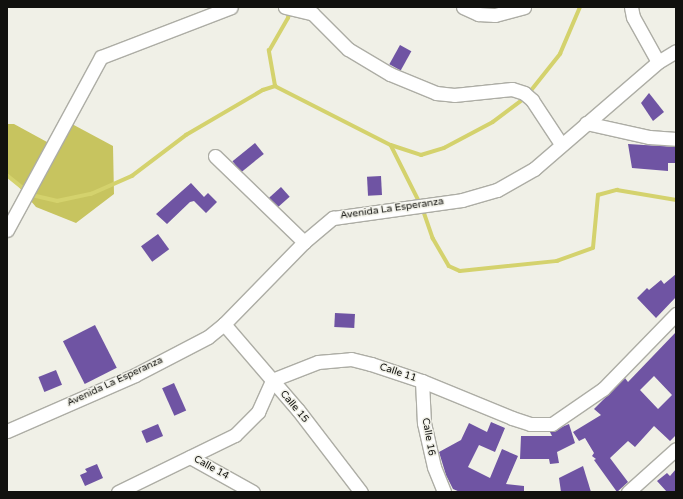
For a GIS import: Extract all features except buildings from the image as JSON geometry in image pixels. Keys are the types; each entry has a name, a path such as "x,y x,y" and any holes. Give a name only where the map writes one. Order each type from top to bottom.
{"street":[{"path":"7,230 101,57 231,7"},
{"path":"285,7 312,14 348,49 390,74 436,93 454,96 506,89 524,93 535,104 561,144"},
{"path":"464,7 478,14 494,15 524,7"},
{"path":"631,7 633,17 658,62"},
{"name":"Avenida La Esperanza","path":"7,431 135,375 208,336 224,324 304,242 333,218 462,200 498,190 534,169 561,144 658,62 676,51"},
{"path":"586,123 649,137 676,139"},
{"path":"215,156 304,242"},
{"name":"Calle 11","path":"272,380 318,362 351,360 422,381 530,424 552,424 603,389 676,314"},
{"name":"Calle 15","path":"224,324 272,380 361,492"},
{"path":"118,492 190,457 214,448 248,425 258,412 272,380"},
{"name":"Calle 16","path":"422,381 424,423 434,467 444,492"},
{"path":"628,492 676,449"},
{"name":"Calle 14","path":"190,457 253,492"}],"shaded area":[{"path":"7,124 14,124 47,142 72,124 113,146 114,194 76,223 36,207 7,173"}],"waterway":[{"path":"529,93 560,54 580,7"},
{"path":"275,86 269,51 288,18 290,10"},
{"path":"7,175 32,195 57,201 91,194 132,176 186,135 263,90 275,86 391,145 420,203"},
{"path":"391,145 421,155 444,148 493,122 525,98"},
{"path":"423,209 433,238 449,266 460,271 557,261 593,248 598,195 617,190 676,200"}]}
